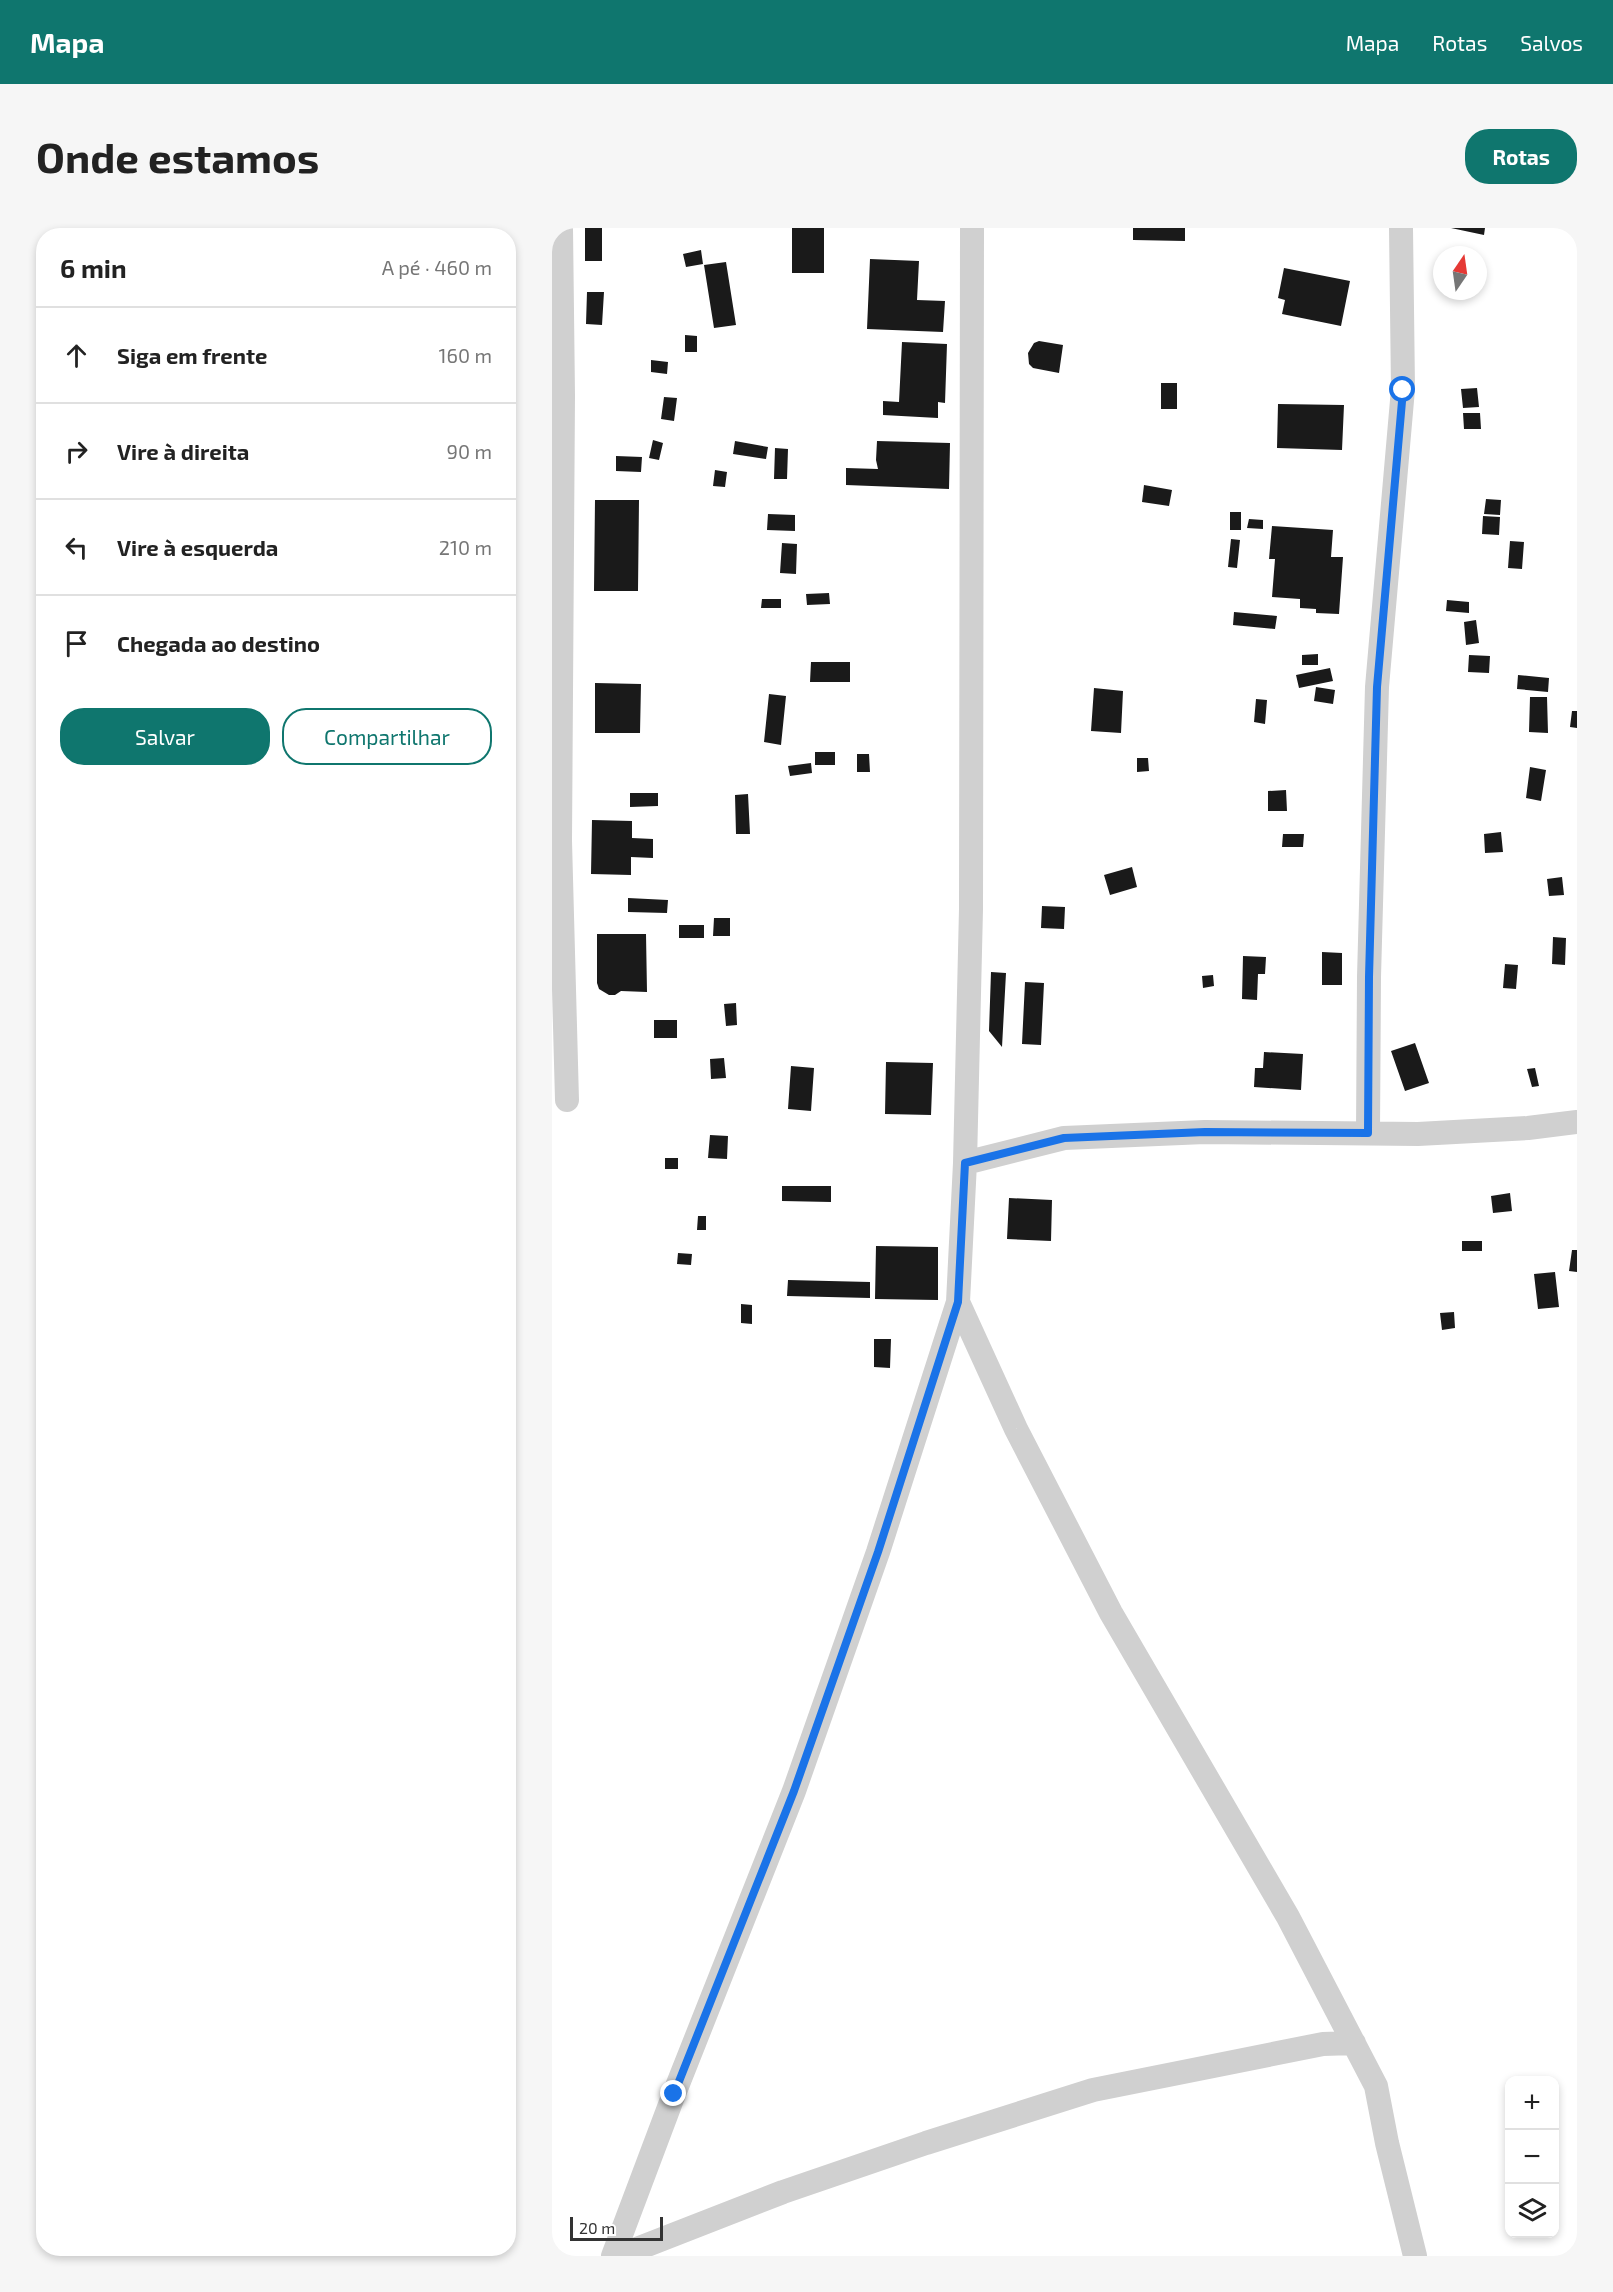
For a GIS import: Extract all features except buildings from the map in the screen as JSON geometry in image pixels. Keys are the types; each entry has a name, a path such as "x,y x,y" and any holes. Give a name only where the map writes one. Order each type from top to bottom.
{"street":[{"path":"561,228 563,419 560,842 567,1100"},
{"path":"613,2256 674,2094 794,1791 878,1552 958,1302 965,1163 971,909 972,228"},
{"path":"1368,1133 1369,977 1377,687 1403,390 1401,228"},
{"path":"965,1163 1064,1138 1205,1132 1418,1134 1528,1128 1577,1122"},
{"path":"958,1302 1016,1429 1111,1613 1288,1917 1376,2086 1387,2143 1415,2256"},
{"path":"619,2256 783,2192 926,2142 1093,2090 1323,2044 1354,2043"}],"route":[{"path":"674,2094 794,1791 878,1552 958,1302 965,1163 1064,1138 1205,1132 1368,1133 1369,977 1377,687 1403,390"}]}
